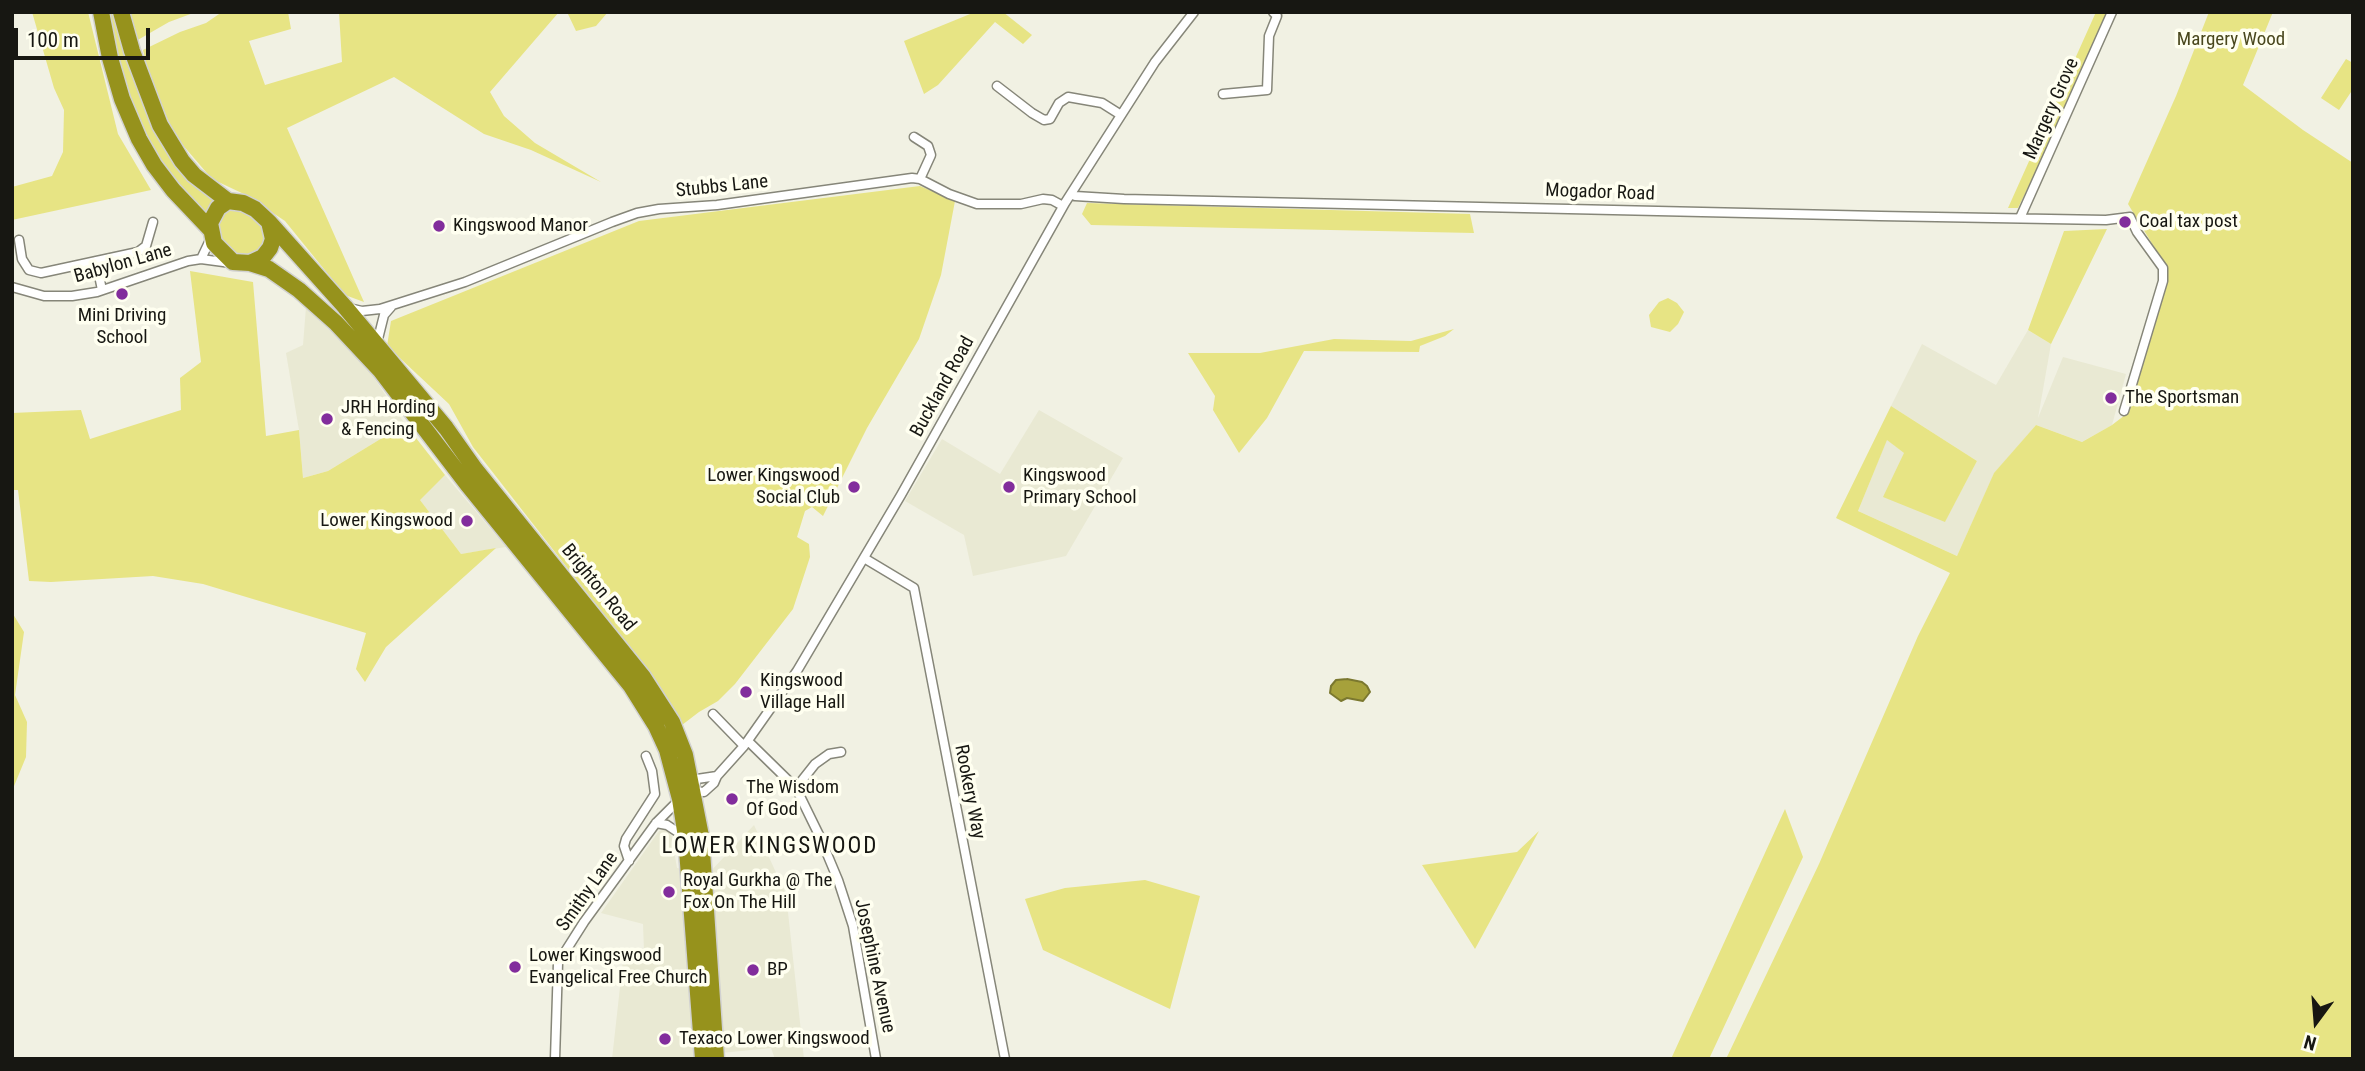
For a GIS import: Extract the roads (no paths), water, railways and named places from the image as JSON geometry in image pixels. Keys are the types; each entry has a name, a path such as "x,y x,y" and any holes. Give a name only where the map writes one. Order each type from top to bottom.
{"highway":[{"path":"101,12 119,89 139,139 154,165 229,260 245,263 263,257 273,239 269,222 255,209 243,203 228,201 194,175 160,125 132,51 121,12"},
{"path":"210,233 213,215 228,201"},
{"name":"Brighton Road","path":"269,222 345,307 446,428 475,469 643,677 672,722 685,755 686,837 703,1059"},
{"name":"Brighton Road","path":"245,263 269,269 299,289 336,323 380,370 476,495 631,686 656,726 687,795 701,836 716,1059"}],"street":[{"name":"Buckland Road","path":"687,795 704,792 714,783 717,776 746,744 797,671 1063,206 1155,62 1194,12"},
{"name":"Margery Grove","path":"2020,218 2112,12"},
{"path":"1223,94 1267,90 1269,36 1278,13"},
{"path":"997,86 1044,120 1050,119 1059,103 1068,97 1102,103 1121,115"},
{"path":"914,137 928,146 931,155 920,178 949,194 976,204 1021,204 1043,199 1063,206"},
{"name":"Stubbs Lane","path":"345,307 362,311 380,309 466,282 637,213 920,178"},
{"name":"Mogador Road","path":"1071,194 1124,199 2106,220 2130,217 2137,232 2163,268 2163,281 2124,411"},
{"path":"19,240 22,259 29,270 41,273 138,252 146,246 153,222"},
{"name":"Babylon Lane","path":"201,259 210,233"},
{"name":"Babylon Lane","path":"12,287 44,296 72,296 102,290 188,261 201,259 245,263"},
{"path":"96,261 102,290"},
{"path":"377,345 384,315 393,304"},
{"name":"Rookery Way","path":"864,558 914,588 1005,1059"},
{"name":"Josephine Avenue","path":"713,714 796,788 834,869 853,926 876,1059"},
{"path":"796,788 815,764 829,754 841,751"},
{"path":"629,861 624,846 626,839 655,794 652,771 646,756"},
{"name":"Smithy Lane","path":"555,1059 558,963 584,922 656,823 687,795"},
{"path":"656,823 667,825 686,837"}],"place":[{"name":"Coal tax post","path":"2125,222"},
{"name":"Kingswood Manor","path":"439,226"},
{"name":"Mini Driving School","path":"122,294"},
{"name":"The Sportsman","path":"2111,398"},
{"name":"JRH Hording & Fencing","path":"327,419"},
{"name":"Lower Kingswood Social Club","path":"854,487"},
{"name":"Kingswood Primary School","path":"1009,487"},
{"name":"Lower Kingswood","path":"467,521"},
{"name":"Kingswood Village Hall","path":"746,692"},
{"name":"The Wisdom Of God","path":"732,799"},
{"name":"Royal Gurkha @ The Fox On The Hill","path":"669,892"},
{"name":"Lower Kingswood Evangelical Free Church","path":"515,967"},
{"name":"BP","path":"753,970"},
{"name":"Texaco Lower Kingswood","path":"665,1039"}],"district":[{"name":"LOWER KINGSWOOD","path":"770,847"}],"park label":[{"name":"Margery Wood","path":"2231,40"}]}
